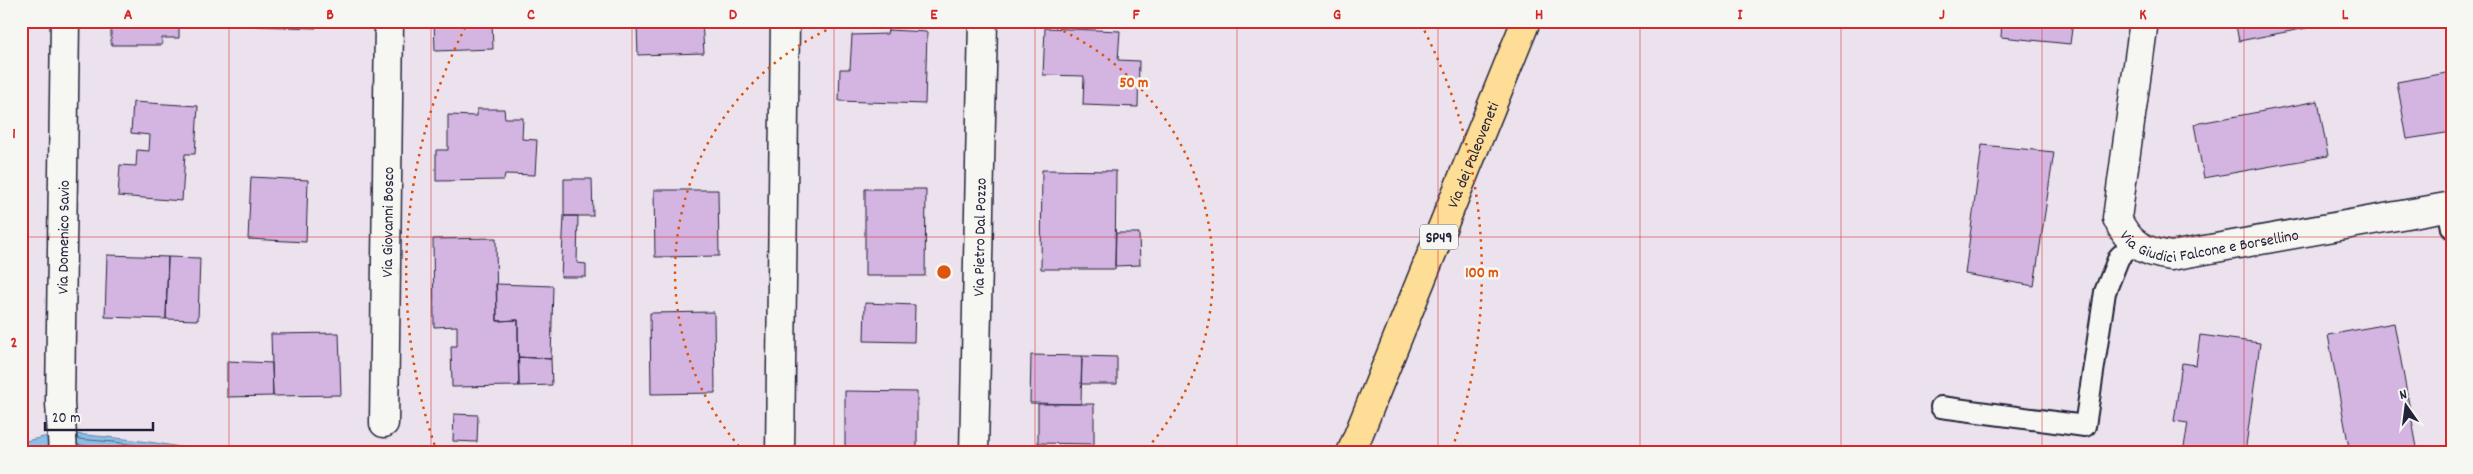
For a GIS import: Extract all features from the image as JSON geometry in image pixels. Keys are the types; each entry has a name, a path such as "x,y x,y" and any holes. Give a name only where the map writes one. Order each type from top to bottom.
{"main road":[{"name":"Via dei Paleoveneti","path":"1351,453 1526,21"}],"street":[{"name":"Via Domenico Savio","path":"63,453 60,403 65,21"},
{"name":"Via Giovanni Bosco","path":"384,423 389,21"},
{"path":"780,453 785,21"},
{"name":"Via Pietro Dal Pozzo","path":"974,453 983,21"},
{"name":"Via Giudici Falcone e Borsellino","path":"2144,21 2117,218 2121,228 2134,243 2151,253 2171,256 2451,214"}],"lane":[{"path":"1941,407 2086,426 2105,292 2119,258 2134,243"}],"water":[{"path":"62,433 136,440 210,453 21,453 21,442"}],"building":[{"path":"111,21 179,21 179,38 162,38 162,45 111,45"},
{"path":"257,21 316,21 316,28 256,26"},
{"path":"434,21 492,21 493,49 435,51"},
{"path":"651,21 702,21 704,53 638,55 637,24 652,23"},
{"path":"2002,21 2073,21 2070,44 2001,37"},
{"path":"2235,21 2316,21 2317,26 2239,41"},
{"path":"1045,28 1120,31 1118,60 1139,61 1138,107 1083,105 1084,76 1043,75"},
{"path":"888,30 927,32 925,104 839,101 840,69 850,69 852,35 887,34"},
{"path":"2452,72 2452,132 2407,139 2397,82"},
{"path":"2318,101 2328,156 2204,178 2194,124"},
{"path":"133,102 198,106 195,154 185,154 182,201 118,196 120,165 136,166 137,150 149,151 150,135 131,133"},
{"path":"477,109 504,109 505,118 523,118 522,139 537,140 535,175 505,174 504,180 436,181 436,150 448,150 448,115 477,116"},
{"path":"1982,145 2054,152 2034,286 1965,274"},
{"path":"1042,170 1116,171 1115,269 1041,269"},
{"path":"251,177 308,180 306,242 248,239"},
{"path":"564,179 592,179 593,216 564,216"},
{"path":"865,189 926,189 925,276 865,276"},
{"path":"654,190 718,190 719,256 655,257"},
{"path":"564,216 578,216 577,263 586,264 586,277 561,277"},
{"path":"1116,233 1139,233 1140,265 1115,266"},
{"path":"496,238 497,321 518,320 519,386 452,387 451,346 457,346 457,326 434,327 433,239"},
{"path":"107,255 168,257 166,319 105,317"},
{"path":"168,257 200,258 198,320 166,319"},
{"path":"496,284 553,286 551,359 518,357 518,320 497,321"},
{"path":"865,303 915,305 914,342 864,341"},
{"path":"714,312 715,393 651,394 650,313"},
{"path":"2394,323 2418,453 2350,453 2328,335"},
{"path":"339,333 341,395 273,396 271,334"},
{"path":"2200,335 2260,343 2245,453 2183,453 2188,423 2174,421 2182,363 2196,365"},
{"path":"1031,355 1082,356 1081,404 1030,403"},
{"path":"1082,356 1117,357 1117,384 1081,384"},
{"path":"518,357 551,359 552,385 519,386"},
{"path":"227,361 272,363 273,396 227,397"},
{"path":"845,391 917,392 917,453 845,453"},
{"path":"1038,404 1094,404 1094,444 1038,443"},
{"path":"454,414 478,415 477,442 453,441"},
{"path":"716,450 716,453 644,453 644,452"}]}
